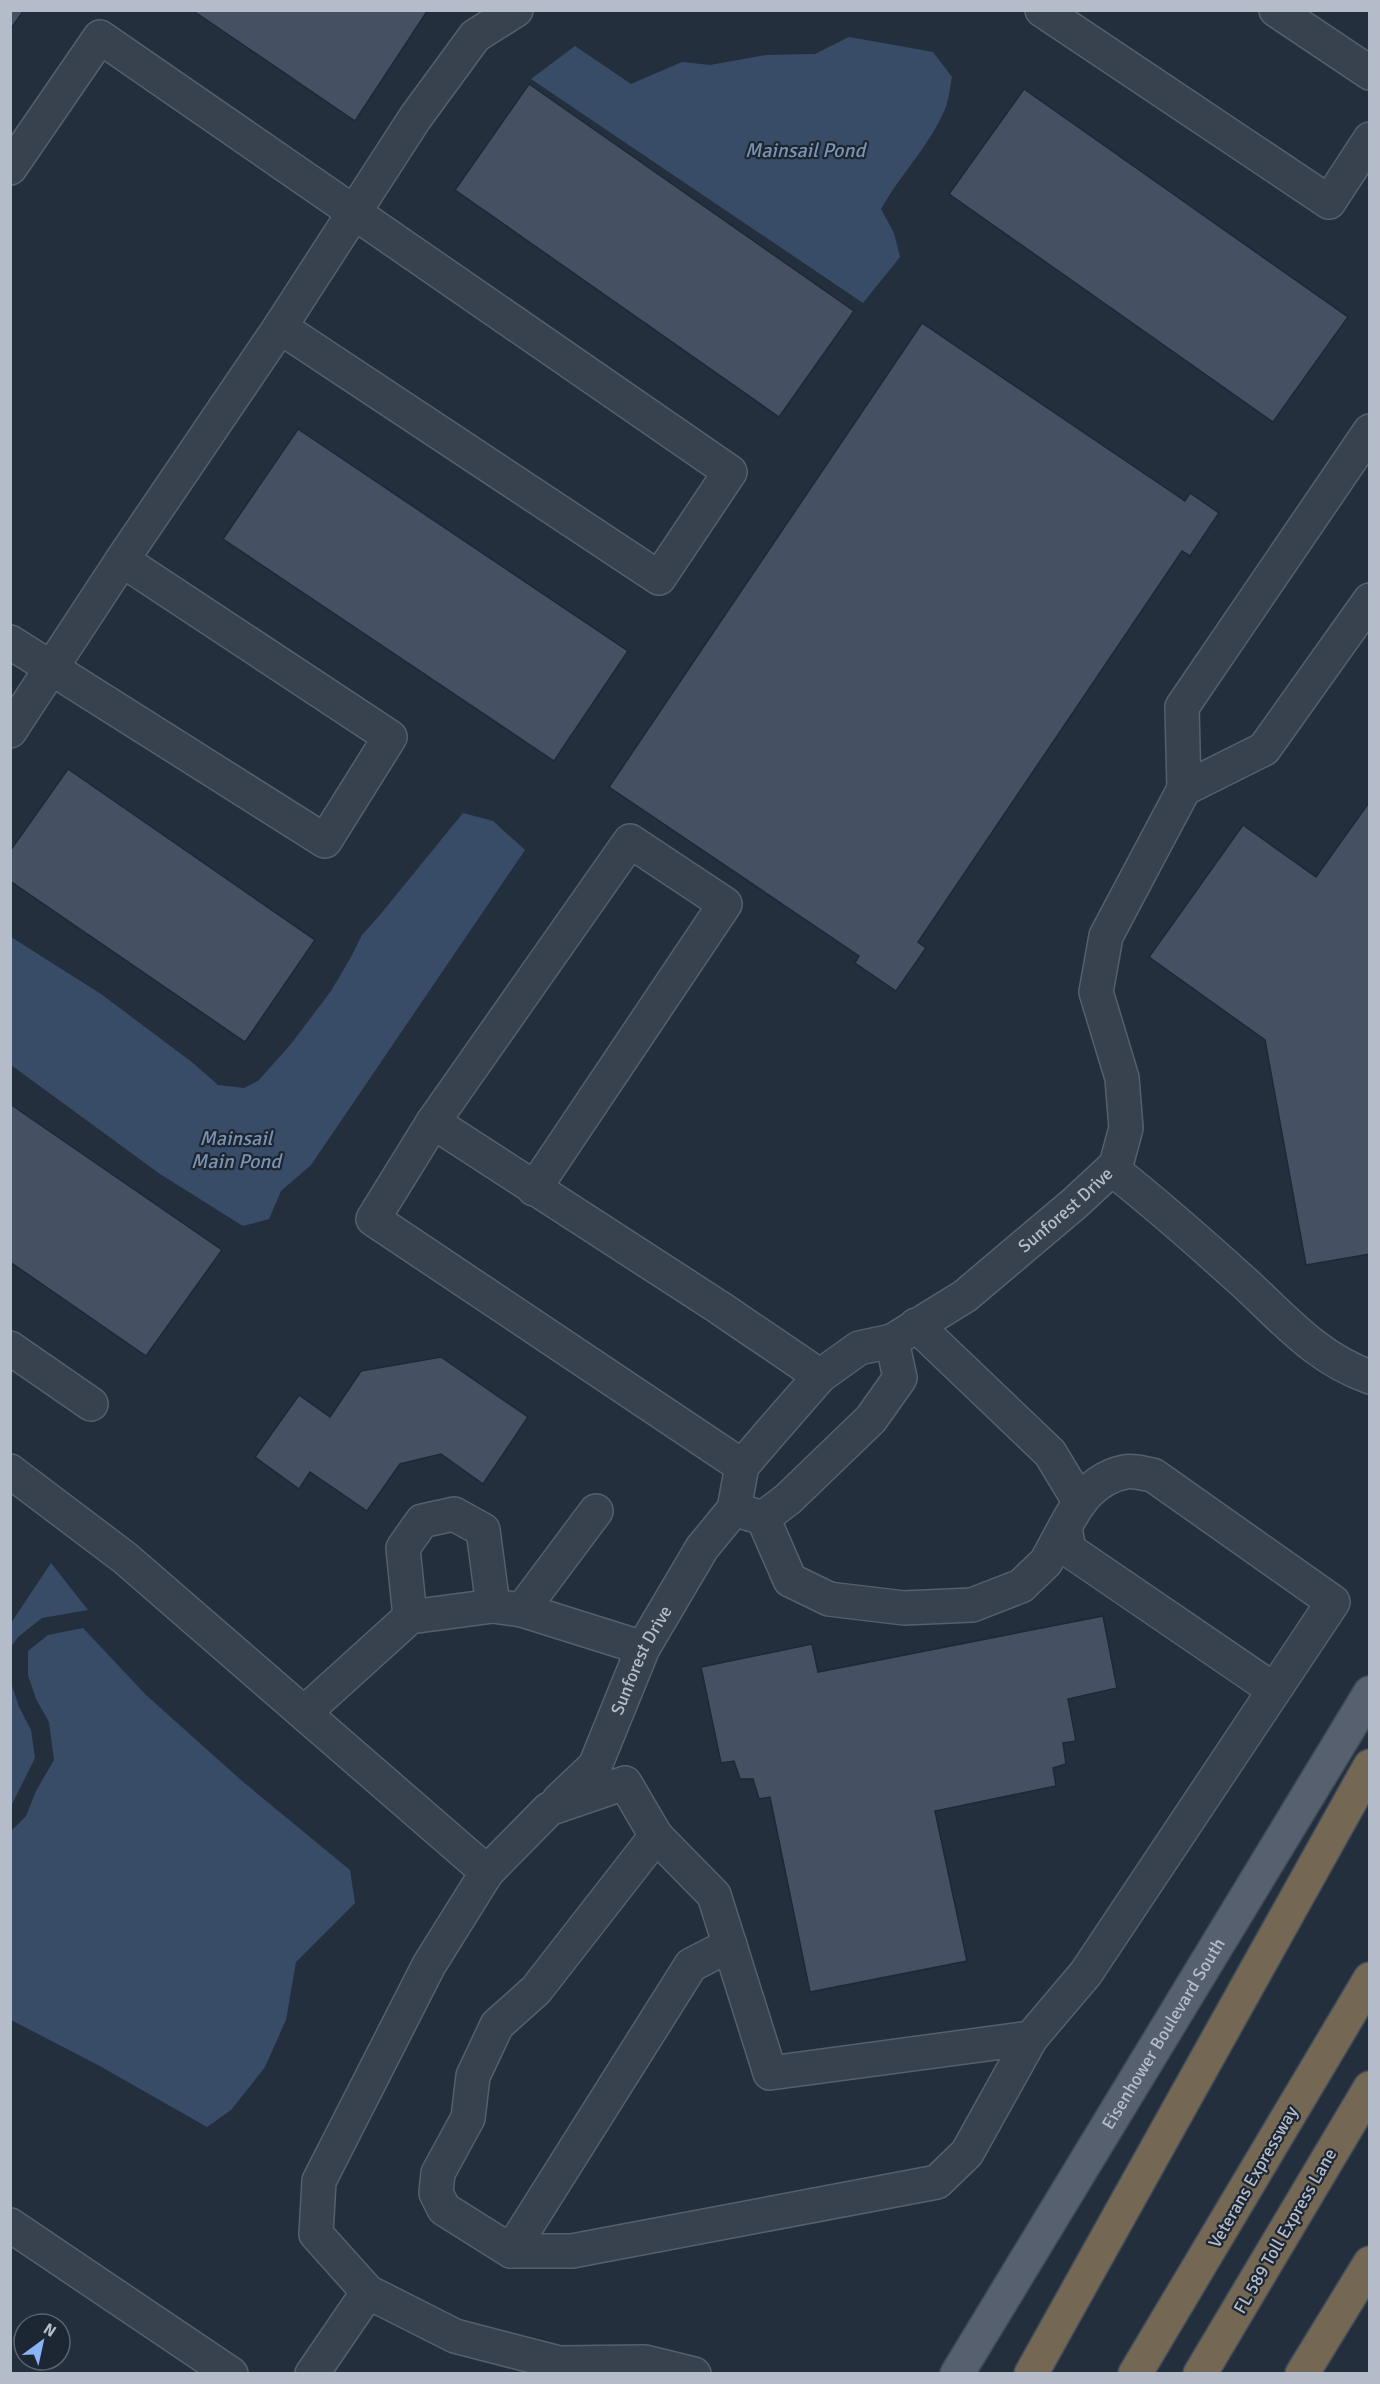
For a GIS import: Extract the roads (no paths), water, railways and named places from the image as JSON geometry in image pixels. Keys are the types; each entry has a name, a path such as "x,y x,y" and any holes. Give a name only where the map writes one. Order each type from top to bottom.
{"highway":[{"path":"1031,2373 1370,1766"},
{"name":"Veterans Expressway","path":"1135,2373 1370,1979"},
{"name":"FL 589 Toll Express Lane","path":"1200,2373 1370,2088"},
{"path":"1302,2373 1370,2263"}],"main road":[{"name":"Eisenhower Boulevard South","path":"957,2373 1370,1693"}],"lane":[{"path":"10,731 280,327 415,118 475,36 516,10"},
{"path":"1042,10 1329,202 1370,139"},
{"path":"1276,10 1370,73"},
{"path":"10,168 100,37 730,472 658,578 280,327"},
{"path":"1370,431 1182,707 1184,789 1264,749 1370,600"},
{"path":"10,642 325,841 390,736 122,561"},
{"name":"Sunforest Drive","path":"749,1514 742,1466 820,1376 859,1348 904,1333 965,1296 1075,1203 1116,1165 1126,1128 1122,1078 1096,992 1106,936 1184,789"},
{"path":"534,1189 725,904 630,841 433,1122 374,1219 742,1466"},
{"path":"433,1122 720,1308 820,1376"},
{"path":"1112,1169 1239,1278 1297,1335 1336,1362 1370,1377"},
{"path":"904,1333 1050,1454 1072,1514 1069,1550 1274,1690"},
{"name":"Sunforest Drive","path":"368,2292 316,2234 319,2181 429,1965 488,1872 549,1809 595,1766 643,1648 702,1548 749,1514 788,1498 871,1419 900,1378 904,1333"},
{"path":"10,1348 91,1404"},
{"path":"10,1471 125,1558 488,1872"},
{"path":"656,1836 536,1990 496,2025 473,2076 468,2118 438,2173 436,2193 444,2209 512,2251 572,2251 937,2182 967,2153 1031,2038 1086,1973 1333,1602 1153,1475 1126,1472 1101,1482 1072,1514 1046,1562 1021,1586 972,1605 904,1608 829,1599 790,1580 749,1514"},
{"path":"508,1608 596,1511"},
{"path":"410,1617 403,1548 422,1521 454,1514 483,1530 508,1608"},
{"path":"304,1713 410,1617 508,1608 643,1648"},
{"path":"549,1809 625,1783 656,1836 714,1895 770,2073 1031,2038"},
{"path":"512,2251 690,1965 730,1945"},
{"path":"10,2224 231,2373"},
{"path":"312,2373 368,2292 456,2336 559,2363 645,2362 694,2373"}],"water":[{"name":"Mainsail Pond","path":"849,37 933,52 952,77 946,105 939,122 881,209 894,233 900,257 863,303 531,79 575,46 631,84 682,62 710,65 766,55 815,54"},
{"name":"Mainsail Main Pond","path":"463,813 493,821 525,850 311,1165 281,1191 269,1219 243,1226 160,1174 11,1065 11,937 101,994 193,1063 218,1085 244,1088 258,1081 291,1044 331,991 362,935"},
{"path":"51,1563 88,1610 42,1618 18,1637 11,1647 11,1623"},
{"path":"83,1628 146,1695 242,1781 350,1870 355,1903 296,1962 286,2020 265,2067 231,2110 207,2127 98,2065 11,2020 11,1831 26,1816 36,1791 54,1760 49,1722 36,1699 28,1675 28,1651 48,1635"},
{"path":"11,1683 19,1707 31,1730 35,1758 11,1806"}]}
